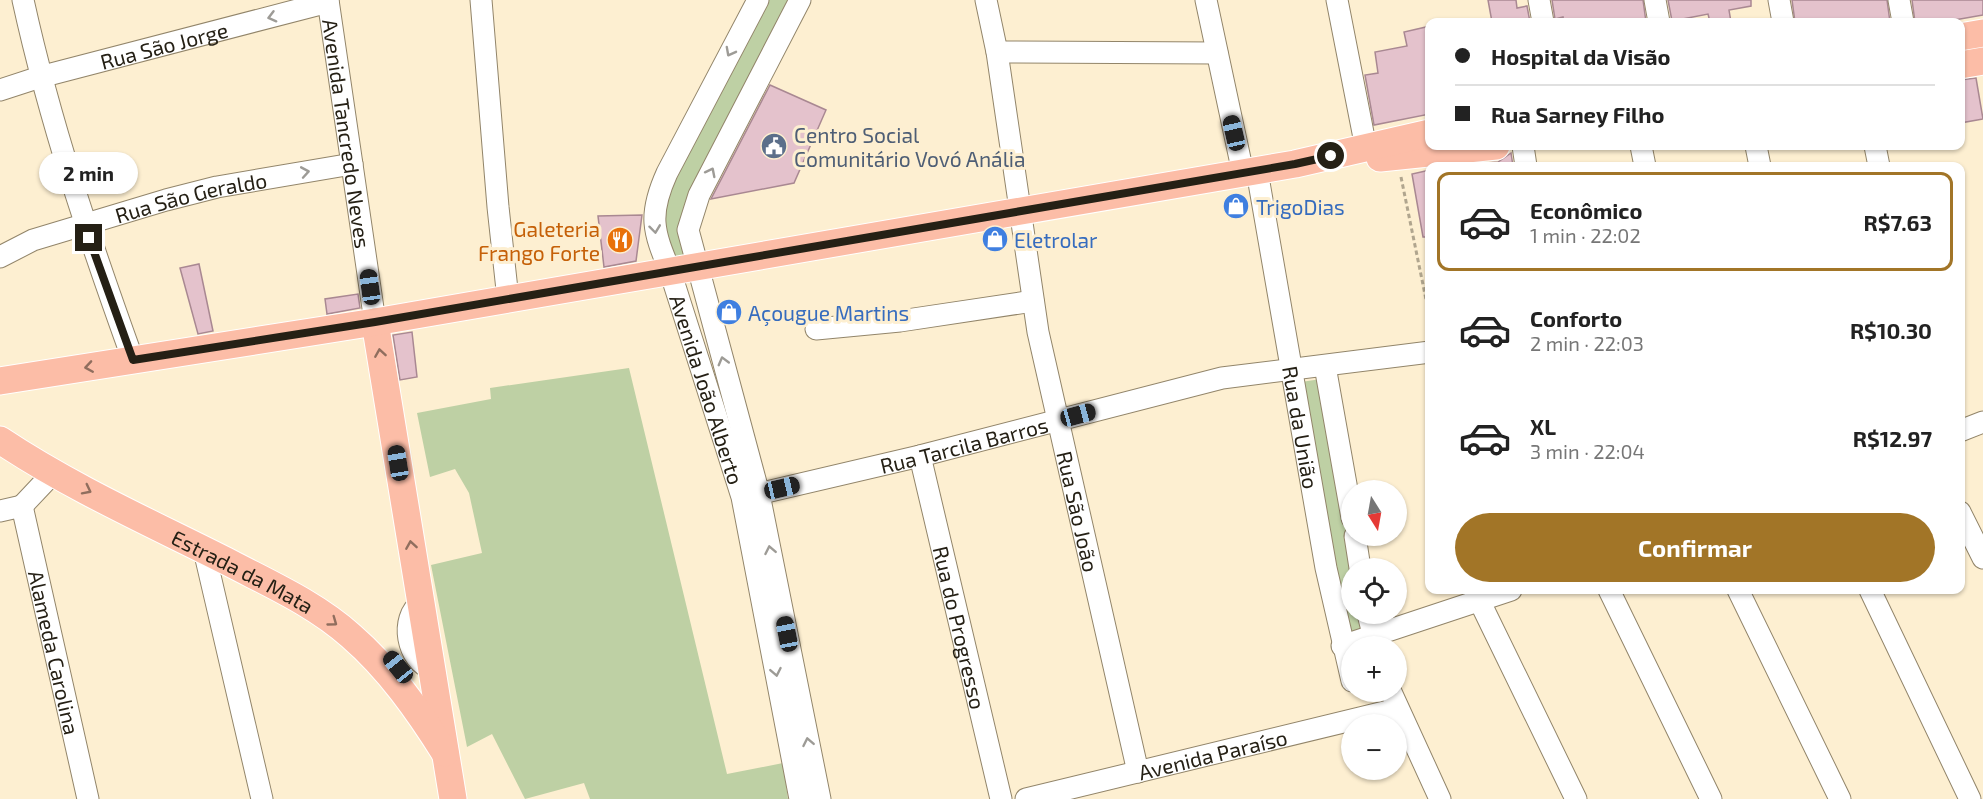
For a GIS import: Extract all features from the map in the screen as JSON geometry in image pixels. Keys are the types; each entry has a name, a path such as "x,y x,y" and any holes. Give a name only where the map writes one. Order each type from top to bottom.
{"main road":[{"path":"1965,36 1983,33"},
{"path":"1965,64 1983,61"},
{"path":"0,381 375,322 1250,172 1425,134"},
{"path":"1295,164 1460,150"},
{"name":"Avenida Tancredo Neves","path":"375,322 453,799"},
{"name":"Estrada da Mata","path":"0,440 54,472 294,596 334,621 365,648 401,689 445,753"},
{"path":"401,689 424,695 433,678"}],"street":[{"path":"23,0 40,77 84,223 133,360"},
{"path":"481,0 508,299"},
{"name":"Avenida João Alberto","path":"800,0 692,213 688,230 820,799"},
{"name":"Rua São João","path":"986,0 997,52 1018,212 1033,301 1057,421 1138,772"},
{"name":"Rua da União","path":"1206,0 1217,53 1250,172 1291,369 1341,641"},
{"path":"1337,0 1366,148"},
{"path":"1539,0 1541,18"},
{"path":"1656,0 1658,18"},
{"path":"1779,0 1782,18"},
{"path":"1899,0 1902,18"},
{"name":"Rua São Jorge","path":"0,90 40,77 328,1"},
{"name":"Avenida Tancredo Neves","path":"328,1 375,322"},
{"name":"Avenida João Alberto","path":"753,1 661,186 654,219 655,236 670,271 750,496 800,799"},
{"path":"997,52 1217,53"},
{"name":"Rua São Geraldo","path":"0,257 33,240 84,223 217,187 352,164"},
{"path":"816,329 900,321 1033,301"},
{"name":"Rua Tarcila Barros","path":"750,496 920,456 1222,378 1291,369 1304,370 1425,353"},
{"path":"1325,366 1345,480"},
{"path":"1965,429 1983,422"},
{"name":"Rua do Progresso","path":"920,456 1001,799"},
{"path":"0,511 22,506 54,472"},
{"name":"Alameda Carolina","path":"22,506 88,799"},
{"path":"1965,522 1983,558"},
{"path":"204,550 262,799"},
{"path":"1611,594 1705,797"},
{"path":"1740,594 1840,799"},
{"path":"1872,594 1970,799"},
{"path":"1385,636 1479,595 1576,799"},
{"name":"Avenida Paraíso","path":"1367,714 1390,702"},
{"path":"1395,702 1440,799"},
{"name":"Avenida Paraíso","path":"1026,799 1341,722"}],"path":[{"path":"1398,157 1425,294"}],"green space":[{"path":"769,0 794,0 681,216 686,257 671,261 663,212 675,176"},
{"path":"629,368 727,774 783,763 788,799 590,799 584,783 525,799 492,734 467,747 431,565 482,553 469,493 455,469 430,477 417,413 491,399 490,388"},
{"path":"1321,379 1341,494 1341,546 1350,546 1352,558 1341,558 1341,600 1301,382"},
{"path":"1345,624 1364,624 1365,633 1348,636"}],"building":[{"path":"1488,0 1516,0 1517,8 1527,6 1529,18 1491,18"},
{"path":"1552,0 1643,0 1645,18 1563,17 1555,18"},
{"path":"1668,0 1751,0 1751,6 1729,10 1730,18 1709,18 1708,14 1671,18"},
{"path":"1792,0 1887,0 1889,18 1794,18"},
{"path":"1912,0 1983,0 1983,15 1965,18 1914,18"},
{"path":"1425,27 1425,115 1374,125 1365,75 1378,73 1375,52 1407,46 1404,32"},
{"path":"1976,78 1983,119 1965,122 1965,79"},
{"name":"Centro Social Comunitário Vovó Anália","path":"770,85 826,110 794,183 711,199"},
{"path":"1511,153 1512,162 1498,162"},
{"path":"1425,171 1425,237 1423,237 1412,174"},
{"name":"Galeteria Frango Forte","path":"642,215 636,261 604,267 598,216"},
{"path":"199,264 213,331 198,334 180,268"},
{"path":"358,294 360,308 327,314 325,299"},
{"path":"412,332 417,377 400,380 393,335"}],"place":[{"name":"Centro Social Comunitário Vovó Anália","path":"774,146"},
{"name":"TrigoDias","path":"1236,206"},
{"name":"Eletrolar","path":"995,239"},
{"name":"Galeteria Frango Forte","path":"620,240"},
{"name":"Açougue Martins","path":"729,312"}],"route":[{"path":"89,238 133,360 375,322 1331,156"}]}
